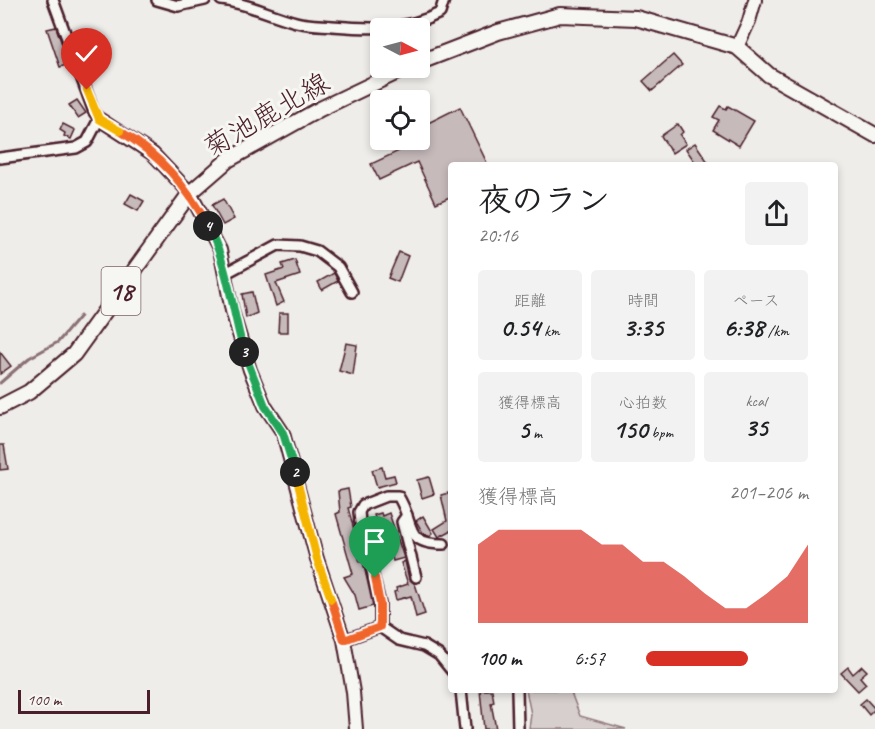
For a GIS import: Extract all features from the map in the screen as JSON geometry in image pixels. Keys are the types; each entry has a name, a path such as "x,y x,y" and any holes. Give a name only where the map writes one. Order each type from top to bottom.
{"main road":[{"path":"430,58 498,32 560,15 636,18 737,47 769,75 875,135"},
{"name":"菊池鹿北線","path":"0,407 29,392 74,354 190,193 228,160 320,109 384,78"}],"street":[{"path":"53,0 94,112 99,119 153,154 190,193 220,250 232,311 250,370 265,406 283,433 317,559 344,640 353,692 356,729"},
{"path":"157,0 178,6 205,0"},
{"path":"221,0 237,2 299,23 367,29 402,27 427,20 440,13 444,0"},
{"path":"737,47 749,21 754,0"},
{"path":"0,158 76,148 87,142 99,119"},
{"path":"226,273 278,245 300,246 317,251 338,267 352,292"},
{"path":"380,627 380,604 359,512 363,505 373,500 398,496 416,537 425,544 444,543"},
{"path":"407,515 402,522 416,577"},
{"path":"344,640 380,627"},
{"path":"380,627 399,640 424,646 439,655 448,666"},
{"path":"461,693 465,729"},
{"path":"517,693 518,729"}],"shaded area":[{"path":"527,693 571,693 580,716 626,729 529,729 531,714"}],"building":[{"path":"56,27 69,64 60,67 47,29"},
{"path":"673,55 682,65 652,91 643,81"},
{"path":"77,100 86,113 78,118 69,105"},
{"path":"720,106 726,109 728,106 754,121 739,146 713,130 719,120 713,117"},
{"path":"460,107 487,162 448,162 448,198 436,203 417,162 379,180 371,164 399,151 430,150 430,122"},
{"path":"63,124 75,130 71,139 64,136 65,133 60,130"},
{"path":"678,124 683,132 680,135 686,144 672,153 661,136"},
{"path":"695,143 708,162 695,162 686,149"},
{"path":"131,194 144,201 138,211 125,204"},
{"path":"223,199 234,219 223,225 212,205"},
{"path":"399,252 408,256 398,282 388,278"},
{"path":"295,260 300,275 276,283 284,302 276,306 266,275 284,269 282,264"},
{"path":"334,273 338,281 322,290 318,282"},
{"path":"252,292 257,313 246,318 242,294"},
{"path":"279,313 288,313 288,332 278,332"},
{"path":"346,343 357,345 353,375 339,371"},
{"path":"0,352 11,366 0,374"},
{"path":"0,445 4,445 8,469 0,470"},
{"path":"382,467 385,477 394,475 396,482 377,487 372,470"},
{"path":"429,477 434,494 422,498 417,480"},
{"path":"348,489 351,507 348,508 357,540 354,541 360,562 363,561 373,606 359,610 355,595 344,577 353,574 336,514 340,512 338,491"},
{"path":"448,493 448,532 439,537 434,529 447,521 441,495"},
{"path":"381,513 382,516 389,513 404,558 393,561 388,542 377,545 374,537 380,535 374,515"},
{"path":"423,516 433,533 429,536 423,533 416,521"},
{"path":"405,561 409,579 415,584 425,614 416,617 411,596 396,600 394,592 397,591 396,588 408,584 401,563"},
{"path":"862,666 867,671 860,677 866,684 858,691 841,673 848,667 853,674"},
{"path":"480,693 492,693 494,702 491,703 496,729 484,729"},
{"path":"866,699 875,709 869,715 860,704"}],"waterway":[{"path":"0,383 29,358 58,342 80,316"}],"route":[{"path":"87,90 94,112 99,119 136,140 153,154 190,193 220,250 232,311 250,370 265,406 283,433 317,559 344,640 380,627 380,604 375,578"}]}
